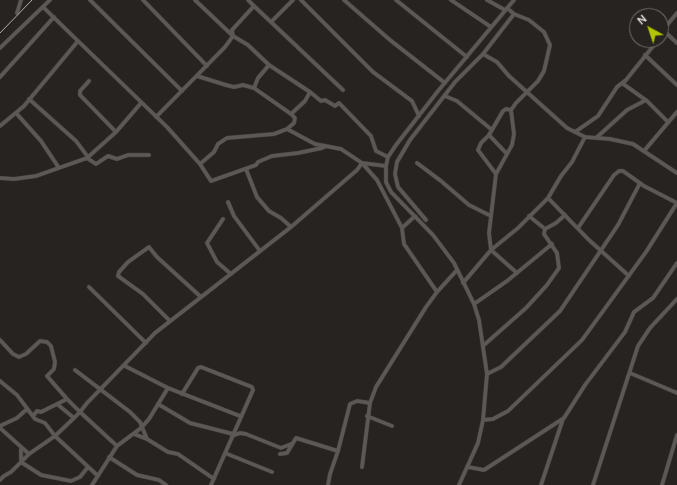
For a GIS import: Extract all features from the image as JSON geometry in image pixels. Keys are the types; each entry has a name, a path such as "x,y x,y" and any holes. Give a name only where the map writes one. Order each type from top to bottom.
{"street":[{"path":"17,13 21,0"},
{"path":"0,48 50,0"},
{"path":"90,0 182,91"},
{"path":"143,0 207,66"},
{"path":"195,0 233,36 248,45 269,65 321,101 325,100 335,106 339,103 371,136 376,151 388,157"},
{"path":"248,0 272,21 343,90"},
{"path":"272,21 293,0"},
{"path":"301,0 373,72 412,101 419,116"},
{"path":"344,0 390,40 445,83"},
{"path":"396,0 467,57"},
{"path":"451,0 491,27"},
{"path":"488,0 529,20 544,32 550,45 544,71 538,81 511,110 514,138 496,174 490,216 489,238 491,250 516,273"},
{"path":"459,485 478,443 483,420 487,374 484,345 474,304 457,270 444,248 391,192 386,182 386,166 388,157 419,116 514,0"},
{"path":"233,36 232,30 254,6"},
{"path":"43,7 156,117 200,164 211,181 246,169 272,156 298,153 326,146"},
{"path":"669,23 677,13"},
{"path":"426,220 400,191 395,174 397,162 407,146 455,82 483,54 514,14"},
{"path":"0,77 54,17"},
{"path":"669,35 677,43"},
{"path":"156,117 207,66 233,36"},
{"path":"0,126 16,114 78,41"},
{"path":"575,132 598,116 617,87 651,48"},
{"path":"483,54 497,62 527,93 555,118 575,132 585,137 621,140 633,144 677,173"},
{"path":"645,55 677,85"},
{"path":"254,88 258,78 269,65"},
{"path":"197,76 226,85 243,85 254,88 291,114 295,121 287,129 267,136 227,138 218,144 214,152 200,164"},
{"path":"89,82 80,91 80,95 116,132"},
{"path":"622,83 646,100 668,122"},
{"path":"291,114 305,101 310,92"},
{"path":"445,96 457,101 492,130"},
{"path":"29,99 76,142 88,157 96,164 108,156 117,159 128,154 149,155"},
{"path":"596,138 627,110 646,100"},
{"path":"0,178 26,178 88,157 116,132 141,103"},
{"path":"496,174 478,150 481,143 489,135 503,111 506,109 511,110"},
{"path":"644,151 677,112"},
{"path":"16,114 41,141 59,168"},
{"path":"287,129 309,141 336,147 362,163 377,180 402,228 404,244 437,292"},
{"path":"489,135 507,154"},
{"path":"463,283 491,250 548,198 561,176 572,162 585,137"},
{"path":"362,163 386,166"},
{"path":"0,480 9,474 29,454 55,436 146,343 170,321 291,226 357,170 362,163"},
{"path":"417,163 469,205 490,216"},
{"path":"246,169 257,196 269,211 291,226"},
{"path":"483,420 493,419 508,411 546,376 589,332 629,276 677,203 640,183 623,171 616,172 578,228"},
{"path":"487,374 501,367 560,311 618,225 640,183"},
{"path":"548,198 589,240 629,276"},
{"path":"228,202 234,216 260,251"},
{"path":"545,229 556,223 565,214"},
{"path":"402,228 415,216"},
{"path":"529,216 545,229"},
{"path":"223,219 207,244 217,262 231,274"},
{"path":"484,345 526,308 557,273 559,268 559,260 552,244 544,234 545,229"},
{"path":"474,304 552,244"},
{"path":"170,321 143,294 118,276 119,272 128,262 149,247 157,257 201,298"},
{"path":"541,485 564,418 585,385 625,332 633,314 653,298 677,263"},
{"path":"362,467 367,416 370,402 376,387 437,292 457,270"},
{"path":"89,286 146,343"},
{"path":"593,485 638,346 650,328 677,299"},
{"path":"0,340 13,354 19,357 26,354 40,341 47,342 51,346 55,362 54,369 47,376 67,399 117,446"},
{"path":"125,366 168,388 240,416"},
{"path":"182,394 198,368 201,367 251,385 253,390 240,416 211,485"},
{"path":"75,370 130,412 138,420 147,439"},
{"path":"630,373 677,393"},
{"path":"0,381 17,395 33,416"},
{"path":"92,485 117,446 141,428 168,388"},
{"path":"33,416 37,411 41,412 67,399"},
{"path":"328,485 350,404 357,401 370,402"},
{"path":"57,404 74,418"},
{"path":"158,404 190,423 232,435 240,433 246,434 281,448 292,443"},
{"path":"29,454 21,449 0,427 17,418 27,409 33,416 45,423 55,436 98,476"},
{"path":"367,416 392,426"},
{"path":"468,467 482,470 495,464 564,418"},
{"path":"134,434 147,439 168,452 178,454 214,479"},
{"path":"662,485 677,435"},
{"path":"280,454 287,453 296,438 338,451"},
{"path":"20,462 21,449"},
{"path":"225,453 272,472"},
{"path":"109,457 141,477 159,480 166,485"},
{"path":"20,462 41,475 72,481 80,477 88,467"},
{"path":"0,471 4,476"}],"railway":[{"path":"0,33 32,0"}]}
